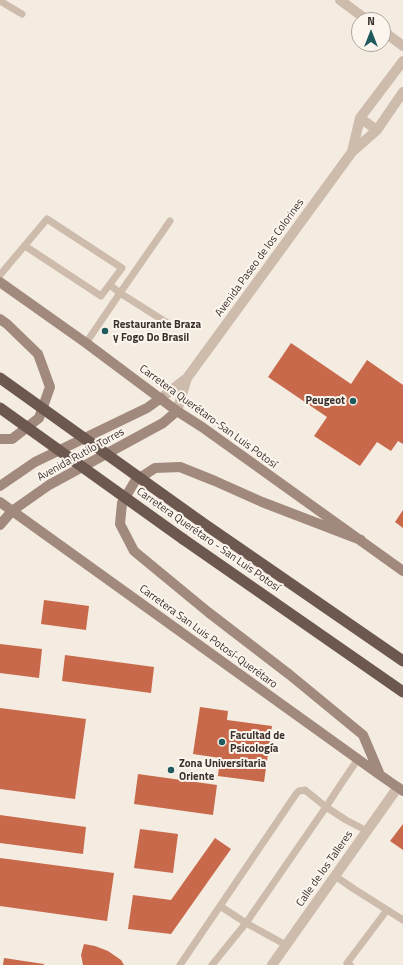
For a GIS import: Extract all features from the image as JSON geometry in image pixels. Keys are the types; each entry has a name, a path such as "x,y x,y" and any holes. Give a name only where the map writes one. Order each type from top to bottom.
{"highway":[{"name":"Carretera Querétaro - San Luis Potosí","path":"0,378 200,520 403,661"},
{"name":"Carretera Querétaro - San Luis Potosí","path":"0,408 183,539 403,692"}],"main road":[{"name":"Carretera Querétaro-San Luis Potosí","path":"0,282 86,343 177,411 202,427 403,571"},
{"path":"0,318 38,354 50,387 39,418 12,439 0,439"},
{"name":"Avenida Rutilo Torres","path":"0,486 36,462 147,408 161,398"},
{"name":"Avenida Rutilo Torres","path":"0,525 12,511 49,485 163,423 177,411"},
{"path":"361,540 262,502 180,467 155,468 135,481 122,503 120,524 134,551 208,612 290,675 362,735 380,775"},
{"name":"Carretera San Luis Potosí-Querétaro","path":"0,502 401,789"}],"street":[{"path":"340,0 357,12"},
{"path":"391,37 403,46"},
{"name":"Avenida Paseo de los Colorines","path":"352,152 360,118 403,61"},
{"name":"Avenida Paseo de los Colorines","path":"161,398 187,378 352,152 377,130 403,92"},
{"path":"377,96 392,106"},
{"path":"360,118 377,130"},
{"name":"Avenida Paseo de los Colorines","path":"177,411 187,378"},
{"name":"Calle de los Talleres","path":"272,965 367,831 401,789"}],"lane":[{"path":"0,1 22,14"},
{"path":"0,275 47,219 122,268 101,296 25,246"},
{"path":"86,343 170,221"},
{"path":"110,285 169,324"},
{"path":"212,965 246,923 358,759"},
{"path":"180,965 296,794 300,791 305,790 326,807 367,831"},
{"path":"335,876 403,920"},
{"path":"220,906 246,923 286,945"},
{"path":"347,964 387,910"}],"building":[{"name":"Peugeot","path":"291,343 351,384 367,360 403,385 403,444 398,441 391,451 377,442 360,466 314,436 327,417 268,377"},
{"path":"403,510 403,528 395,522"},
{"path":"44,600 89,606 86,630 41,624"},
{"path":"0,644 42,649 39,678 0,673"},
{"path":"65,655 154,667 151,693 62,681"},
{"path":"200,707 228,711 227,720 272,726 264,782 218,776 220,758 193,754"},
{"path":"0,708 86,719 75,799 0,789"},
{"path":"138,774 217,785 213,815 134,804"},
{"path":"0,815 86,827 83,854 0,843"},
{"path":"403,824 403,850 390,841"},
{"path":"140,829 178,834 173,873 134,868"},
{"path":"215,838 231,849 171,934 128,929 133,895 171,900"},
{"path":"0,858 114,873 107,921 0,906"},
{"path":"84,944 108,951 121,960 124,965 83,965 81,955"},
{"path":"4,958 44,964 44,965 3,965"}],"place":[{"name":"Restaurante Braza y Fogo Do Brasil","path":"105,331"},
{"name":"Peugeot","path":"353,401"},
{"name":"Facultad de Psicología","path":"222,742"},
{"name":"Zona Universitaria Oriente","path":"171,770"}]}
